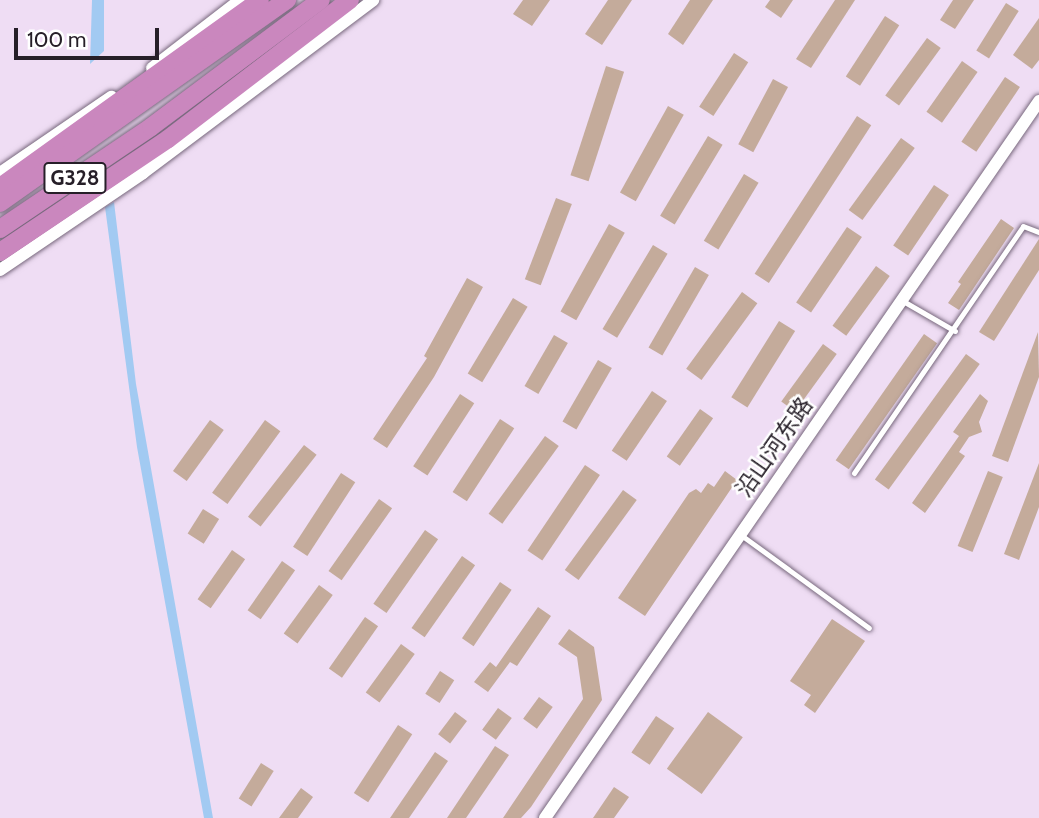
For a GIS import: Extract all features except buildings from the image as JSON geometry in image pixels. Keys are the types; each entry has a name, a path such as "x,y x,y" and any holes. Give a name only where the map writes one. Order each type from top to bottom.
{"highway":[{"path":"0,187 260,0"},
{"name":"G328","path":"0,203 138,110 287,0"},
{"name":"G328","path":"0,229 151,127 321,0"},
{"path":"0,252 168,139 350,0"}],"street":[{"path":"0,173 134,82 240,0"},
{"path":"0,270 142,173 373,0"},
{"name":"沿山河东路","path":"545,818 1039,101"}],"lane":[{"path":"854,473 955,331 1023,226 1039,232"},
{"path":"902,300 955,331"},
{"path":"739,533 869,628"}],"water":[{"path":"92,0 104,0 104,51 90,64"},
{"path":"114,202 136,384 213,818 204,818 137,447 105,207"}]}
